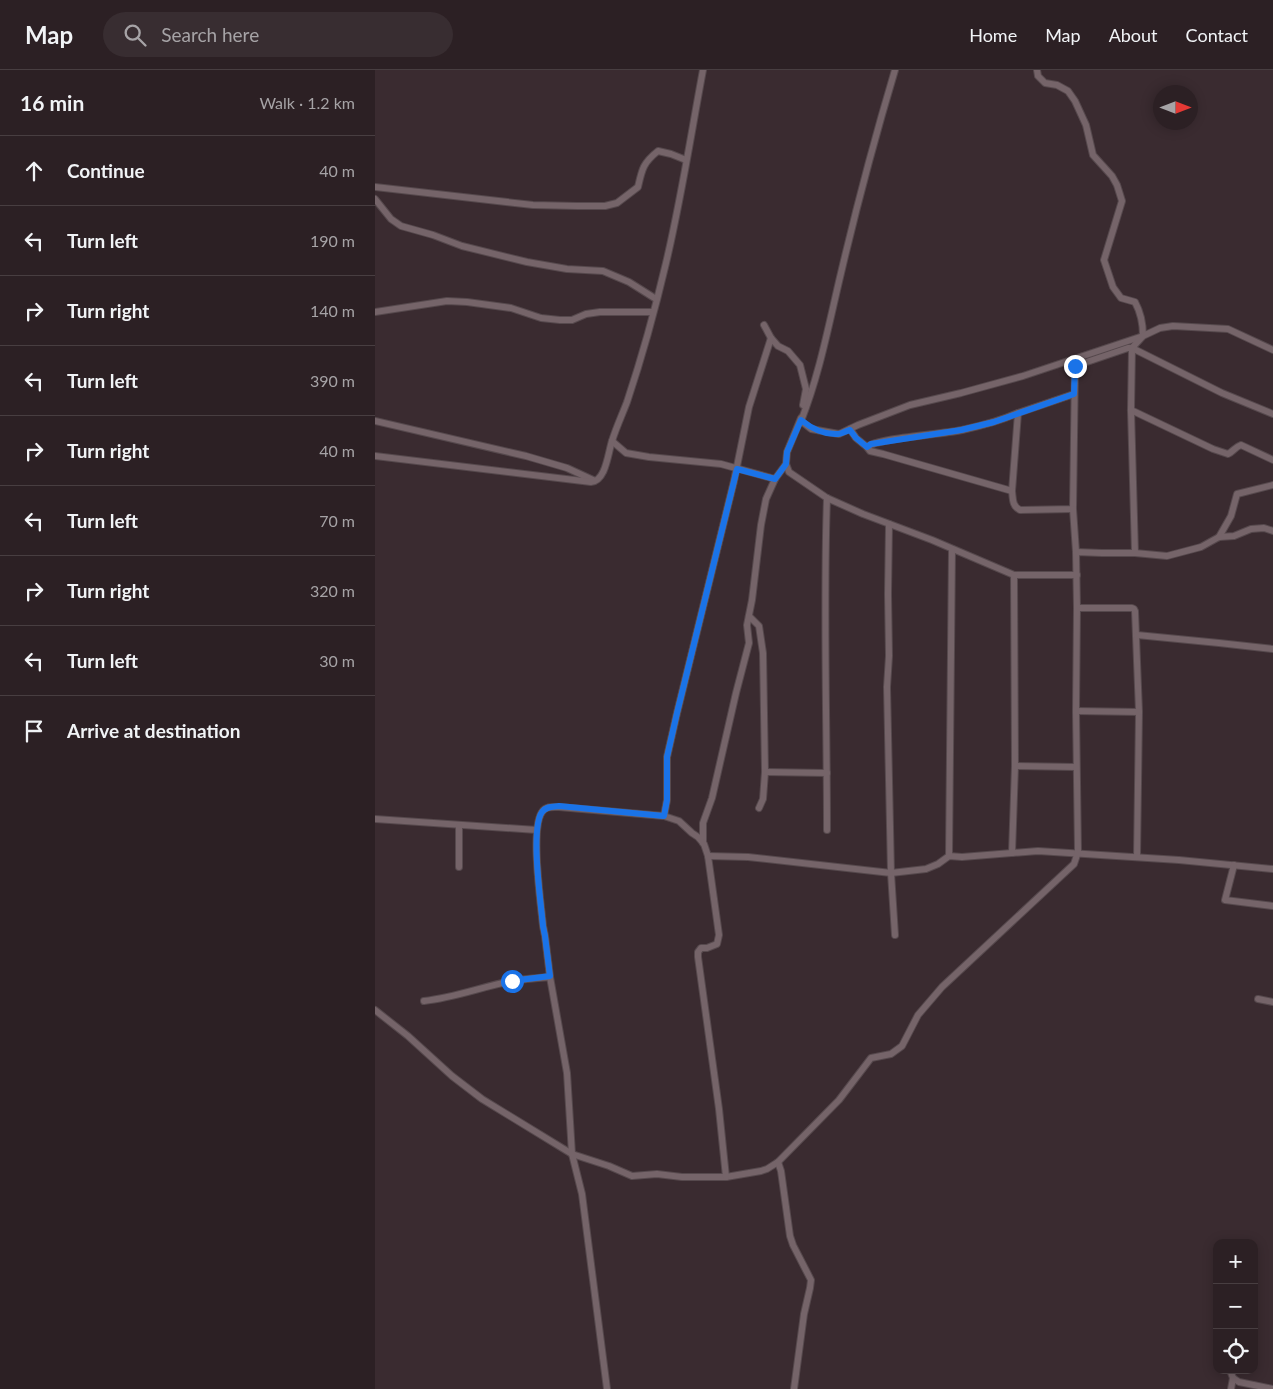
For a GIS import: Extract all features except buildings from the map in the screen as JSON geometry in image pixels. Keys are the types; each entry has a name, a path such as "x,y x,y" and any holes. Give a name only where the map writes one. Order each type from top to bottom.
{"street":[{"path":"596,481 603,473 636,372 666,264 703,70"},
{"path":"895,70 875,136 822,358 808,402 787,452 786,464 789,472 827,498 1014,575 1077,575"},
{"path":"375,1010 408,1036 452,1076 482,1098 572,1154 632,1176 657,1174 682,1177 726,1177 761,1171 778,1162 839,1100 871,1058 891,1054 902,1046 918,1015 942,987 1074,864 1078,852 1076,767 1077,575 1073,509 1075,366 1131,348 1143,336 1143,324 1135,302 1121,298 1113,288 1104,260 1122,201 1117,185 1112,176 1093,155 1086,125 1075,102 1068,92 1057,85 1045,83 1038,76 1037,70"},
{"path":"375,187 533,205 605,206 617,203 638,187 642,168 658,151 686,160"},
{"path":"375,199 391,219 401,226 462,246 527,262 603,271 629,282 656,299"},
{"path":"375,312 447,301 511,308 541,318 560,320 572,320 585,314 600,312 653,312"},
{"path":"763,325 777,346 788,351 800,366 806,389 801,420"},
{"path":"801,420 811,429 839,434 910,405 1023,376 1143,336 1159,328 1173,326 1228,329 1273,350"},
{"path":"664,816 667,800 667,757 737,469 749,407 771,338"},
{"path":"1131,348 1135,553"},
{"path":"1131,348 1222,393 1273,414"},
{"path":"867,447 871,444 961,430 994,422 1074,394"},
{"path":"1131,410 1213,449 1228,454 1241,445 1273,460"},
{"path":"1018,413 1012,492 1013,503 1020,510 1073,509"},
{"path":"375,421 525,456 567,468 596,481"},
{"path":"850,430 870,450 1012,492"},
{"path":"612,441 626,453 721,464 775,479"},
{"path":"375,456 596,481"},
{"path":"703,844 703,823 712,798 733,702 749,643 747,626 766,499 775,479 786,464"},
{"path":"1219,537 1231,516 1237,494 1273,485"},
{"path":"827,498 824,594 827,830"},
{"path":"889,524 889,656 887,687 891,873 895,936"},
{"path":"1075,552 1135,553 1167,556 1201,546 1219,537 1234,536 1251,529 1264,528 1273,531"},
{"path":"949,856 952,549"},
{"path":"1012,853 1015,766 1014,575"},
{"path":"1077,608 1134,609 1137,635 1139,712 1137,857"},
{"path":"749,616 759,626 763,653 765,772 763,799 759,808"},
{"path":"1137,635 1273,649"},
{"path":"1076,711 1139,712"},
{"path":"1015,766 1076,767"},
{"path":"765,772 827,772"},
{"path":"607,1389 581,1194 572,1154 567,1073 543,926 536,851 537,823 541,813 549,807 559,806 664,816 679,821 703,844 708,856 719,935 717,944 701,948 698,952 698,957 719,1109 726,1177"},
{"path":"375,819 537,830"},
{"path":"459,826 459,867"},
{"path":"708,856 748,857 891,873 926,869 938,864 949,856 962,858 1038,850 1273,869"},
{"path":"1233,865 1225,900 1273,906"},
{"path":"423,1001 441,999 512,981 550,976"},
{"path":"1258,999 1273,1002"},
{"path":"778,1162 781,1171 790,1236 811,1280 804,1314 794,1389"},
{"path":"1231,1389 1233,1378 1232,1374"},
{"path":"1233,1378 1239,1382 1273,1389"}],"route":[{"path":"512,981 550,976 536,851 537,823 541,813 549,807 559,806 664,816 667,800 667,757 737,469 775,479 786,464 787,452 801,420 811,429 828,433 839,434 850,430 867,447 871,444 961,430 994,422 1074,394 1075,366"}]}
